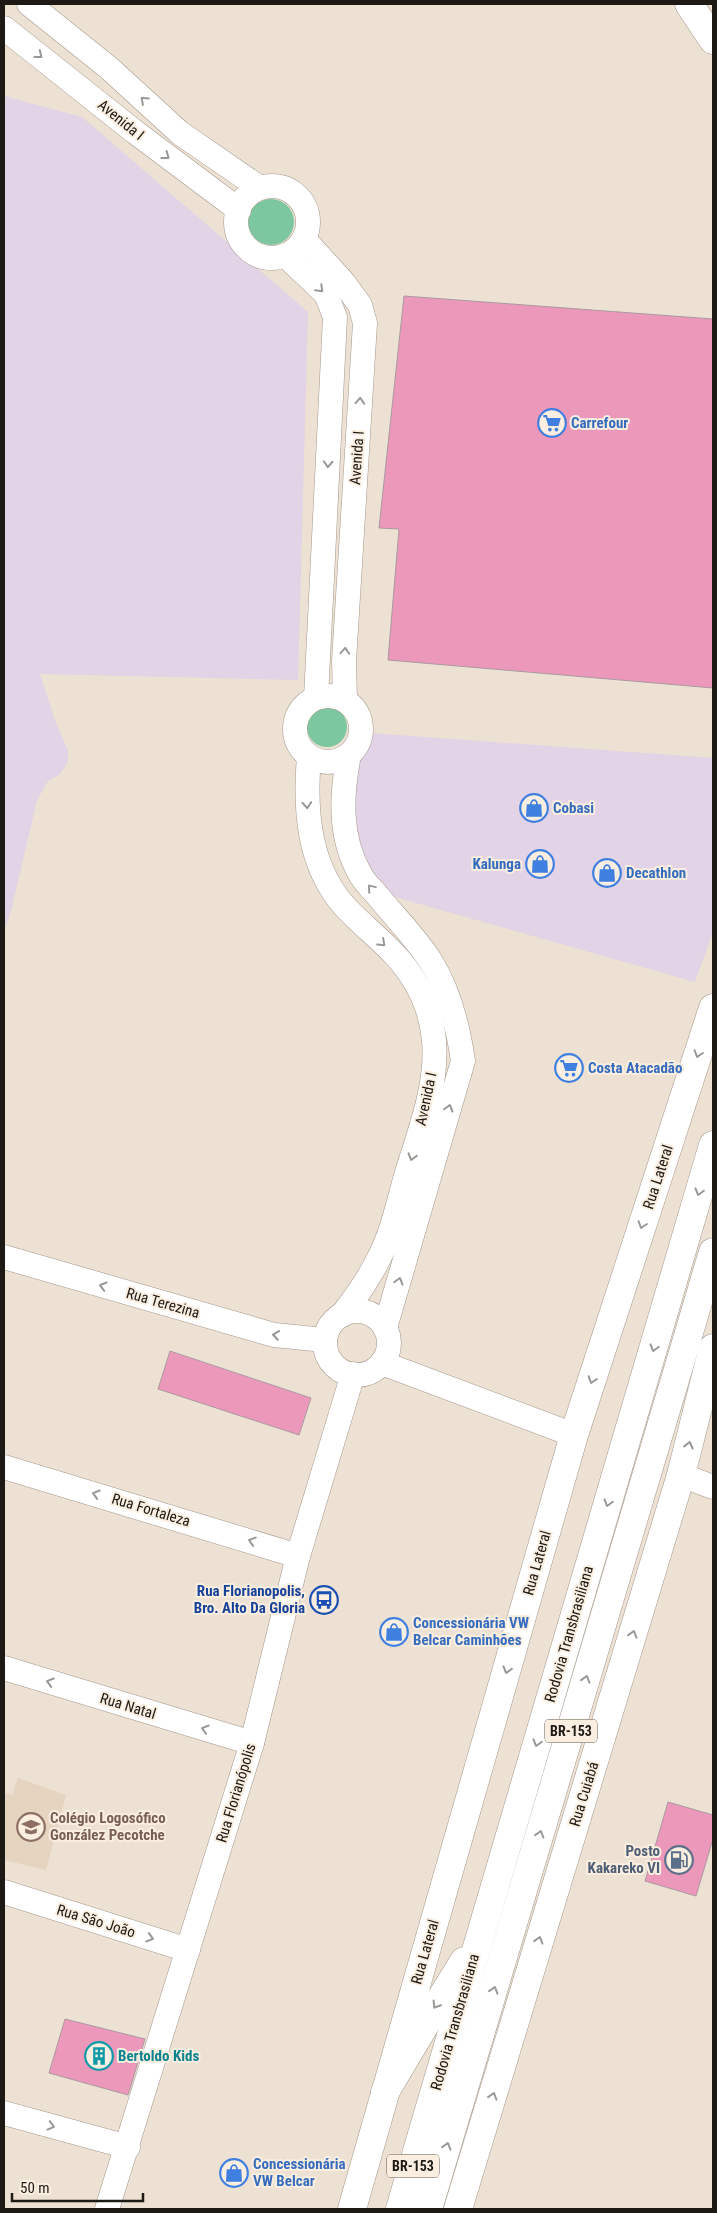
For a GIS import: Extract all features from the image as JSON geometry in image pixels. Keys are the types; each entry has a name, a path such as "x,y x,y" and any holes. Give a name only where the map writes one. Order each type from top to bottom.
{"main road":[{"path":"689,4 713,40"},
{"name":"Rua Lateral","path":"352,2209 574,1435 713,1008"},
{"name":"Rodovia Transbrasiliana","path":"400,2209 713,1145"},
{"name":"Rodovia Transbrasiliana","path":"428,2209 713,1252"},
{"name":"Rua Cuiabá","path":"458,2209 681,1475 713,1348"},
{"path":"385,2092 481,1935"}],"street":[{"name":"Avenida I","path":"29,4 109,68 180,133 260,188"},
{"name":"Avenida I","path":"4,28 135,132 239,210"},
{"path":"272,186 284,188 295,194 303,204 307,215 308,227 304,239 296,249 285,255 274,258 263,257 244,245 238,236 236,224 239,210 249,194 260,188 272,186"},
{"name":"Avenida I","path":"304,239 344,283 360,305 365,323 344,661 345,700"},
{"name":"Avenida I","path":"285,255 326,294 335,317 316,698"},
{"path":"336,696 345,700 356,711 362,726 359,742 349,755 340,761 329,763 308,757 301,749 294,730 300,710 316,698 336,696"},
{"name":"Avenida I","path":"349,755 343,788 343,817 351,851 360,875 430,961 448,998 455,1020 463,1061 385,1328"},
{"name":"Avenida I","path":"308,757 306,790 308,818 314,853 330,885 350,912 394,954 414,979 428,1009 434,1040 431,1092 390,1233 380,1258 362,1290 342,1315"},
{"name":"Rua Terezina","path":"4,1257 274,1335 325,1340"},
{"path":"352,1312 371,1314 385,1328 390,1344 389,1352 382,1363 369,1372 353,1374 345,1372 332,1362 328,1355 325,1340 328,1329 342,1315 352,1312"},
{"path":"382,1363 574,1435"},
{"name":"Rua Florianópolis","path":"108,2209 252,1743 298,1556 353,1374"},
{"name":"Rua Fortaleza","path":"4,1467 298,1556"},
{"path":"681,1475 713,1487"},
{"name":"Rua Natal","path":"4,1668 252,1743"},
{"name":"Rua São João","path":"4,1892 188,1950"},
{"path":"4,2113 128,2147"}],"shaded area":[{"path":"4,96 82,117 308,312 298,680 40,674 54,718 68,751 68,762 60,774 48,781 37,800 11,911 4,931"},
{"path":"370,733 713,758 713,932 695,982 374,891 360,880 346,784"},
{"name":"Colégio Logosófico González Pecotche","path":"18,1778 66,1795 46,1870 4,1860 4,1792 12,1795"}],"green space":[{"path":"271,199 284,203 290,209 294,222 290,235 284,241 271,245 258,241 252,235 248,222 252,209 258,203"},
{"path":"331,707 338,710 344,716 347,727 346,735 338,744 331,747 323,747 316,744 308,735 307,723 310,716 319,708"}],"building":[{"name":"Carrefour","path":"404,296 713,319 713,688 388,660 399,529 379,528"},
{"path":"170,1351 311,1398 299,1435 158,1389"},
{"name":"Posto Kakareko VI","path":"668,1802 713,1815 713,1839 696,1896 645,1881"},
{"name":"Bertoldo Kids","path":"65,2019 145,2039 128,2095 49,2073"}],"place":[{"name":"Carrefour","path":"552,423"},
{"name":"Cobasi","path":"534,808"},
{"name":"Kalunga","path":"540,864"},
{"name":"Decathlon","path":"607,873"},
{"name":"Costa Atacadão","path":"569,1068"},
{"name":"Rua Florianopolis, Bro. Alto Da Gloria","path":"324,1600"},
{"name":"Concessionária VW Belcar Caminhões","path":"394,1632"},
{"name":"Colégio Logosófico González Pecotche","path":"31,1827"},
{"name":"Posto Kakareko VI","path":"679,1860"},
{"name":"Bertoldo Kids","path":"99,2056"},
{"name":"Concessionária VW Belcar","path":"234,2173"}]}
